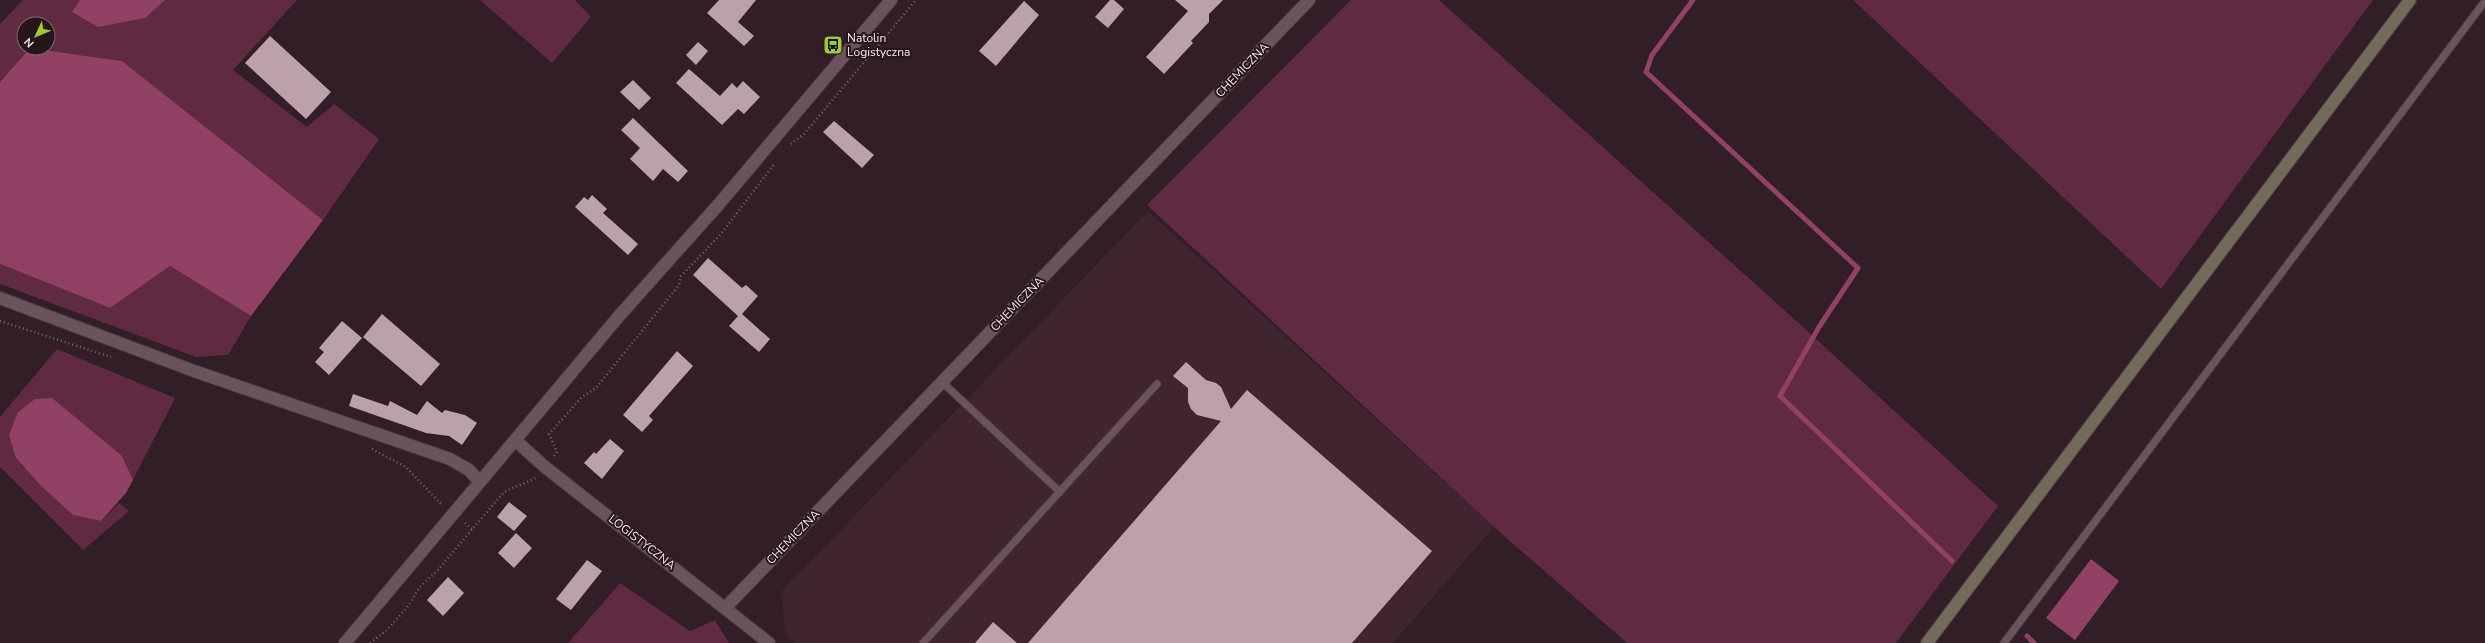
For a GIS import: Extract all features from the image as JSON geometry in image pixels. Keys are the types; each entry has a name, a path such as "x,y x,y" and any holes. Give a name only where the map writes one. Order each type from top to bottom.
{"main road":[{"path":"1928,643 2410,0"}],"street":[{"path":"345,643 515,440 891,0"},
{"name":"CHEMICZNA","path":"726,607 1309,0"},
{"path":"0,298 194,371 450,459 469,470 480,482"},
{"name":"LOGISTYCZNA","path":"515,440 545,468 726,607 769,643"}],"lane":[{"path":"2004,643 2485,1"},
{"path":"942,382 1060,492"},
{"path":"923,643 1157,384"}],"path":[{"path":"786,149 804,134 916,0"},
{"path":"370,643 386,631 409,605 419,588 437,571 504,492 533,481 545,468 557,452 549,434 582,396 601,382 679,285 681,276 726,228 776,161"},
{"path":"0,321 116,359"},
{"path":"364,446 406,467 442,504"}],"shaded area":[{"path":"23,0 297,0 233,70 307,127 334,104 379,139 323,220 122,61 56,52 56,16 16,16 16,56 23,56 0,82 0,24"},
{"path":"80,0 165,0 145,18 98,27 72,12"},
{"path":"480,0 575,0 591,17 552,63"},
{"path":"1351,0 1439,0 1802,326 1998,506 1896,643 1627,643 1494,527 1147,205"},
{"path":"1853,0 2373,0 2161,289"},
{"path":"56,52 122,61 323,220 251,316 170,266 110,308 0,264 0,82 23,56 56,56"},
{"path":"1148,211 1494,527 1393,643 795,643 785,635 782,591"},
{"path":"0,264 110,308 170,266 251,316 228,355 196,357 0,284"},
{"path":"57,349 175,398 133,480 122,456 16,458 41,486 73,515 101,521 119,503 129,511 83,550 0,467 0,417"},
{"path":"52,398 122,456 133,480 126,493 101,521 73,515 41,486 16,458 9,435 18,412 35,399"},
{"path":"2091,559 2119,581 2075,640 2046,618"},
{"path":"620,583 690,631 715,620 729,643 568,643"}],"building":[{"path":"719,0 756,0 738,22 754,36 744,46 707,13"},
{"path":"1110,0 1114,0 1124,9 1108,28 1095,17"},
{"path":"1175,0 1223,0 1209,14 1209,22 1191,41 1193,43 1164,74 1146,57 1188,11"},
{"path":"1024,1 1039,15 996,66 979,51"},
{"path":"270,36 331,92 306,119 245,63"},
{"path":"698,42 708,51 696,65 686,55"},
{"path":"689,69 720,96 732,83 737,88 743,81 760,97 744,114 738,109 722,125 676,83"},
{"path":"633,80 651,98 639,110 620,92"},
{"path":"633,118 688,171 678,182 663,169 653,181 630,159 640,148 621,130"},
{"path":"834,121 874,155 862,168 823,132"},
{"path":"592,195 607,209 603,213 638,244 628,255 575,207 584,197 588,200"},
{"path":"708,258 742,288 746,285 758,296 742,314 770,339 759,352 729,326 738,316 693,275"},
{"path":"382,314 440,364 421,386 363,337"},
{"path":"342,321 362,338 329,375 315,362 324,352 319,348"},
{"path":"677,351 693,366 649,416 653,420 642,432 623,415"},
{"path":"1186,362 1206,380 1216,383 1221,387 1231,409 1247,390 1432,551 1352,643 1028,643 1221,421 1197,415 1191,409 1188,402 1188,388 1173,376"},
{"path":"353,394 388,406 390,401 417,415 427,401 442,413 445,410 465,415 477,423 462,445 449,436 426,433 349,406"},
{"path":"610,439 624,451 602,479 584,463 594,452 596,454"},
{"path":"509,502 527,516 514,531 497,517"},
{"path":"516,533 532,548 514,568 498,553"},
{"path":"587,560 602,571 571,610 556,599"},
{"path":"448,577 464,593 443,616 427,600"},
{"path":"993,622 1017,643 975,643"}],"waterway":[{"path":"1693,0 1652,55 1646,72 1858,268 1819,327 1780,396 1952,561"},
{"path":"2027,636 2034,643"}],"place":[{"name":"Natolin Logistyczna","path":"833,45"}]}
